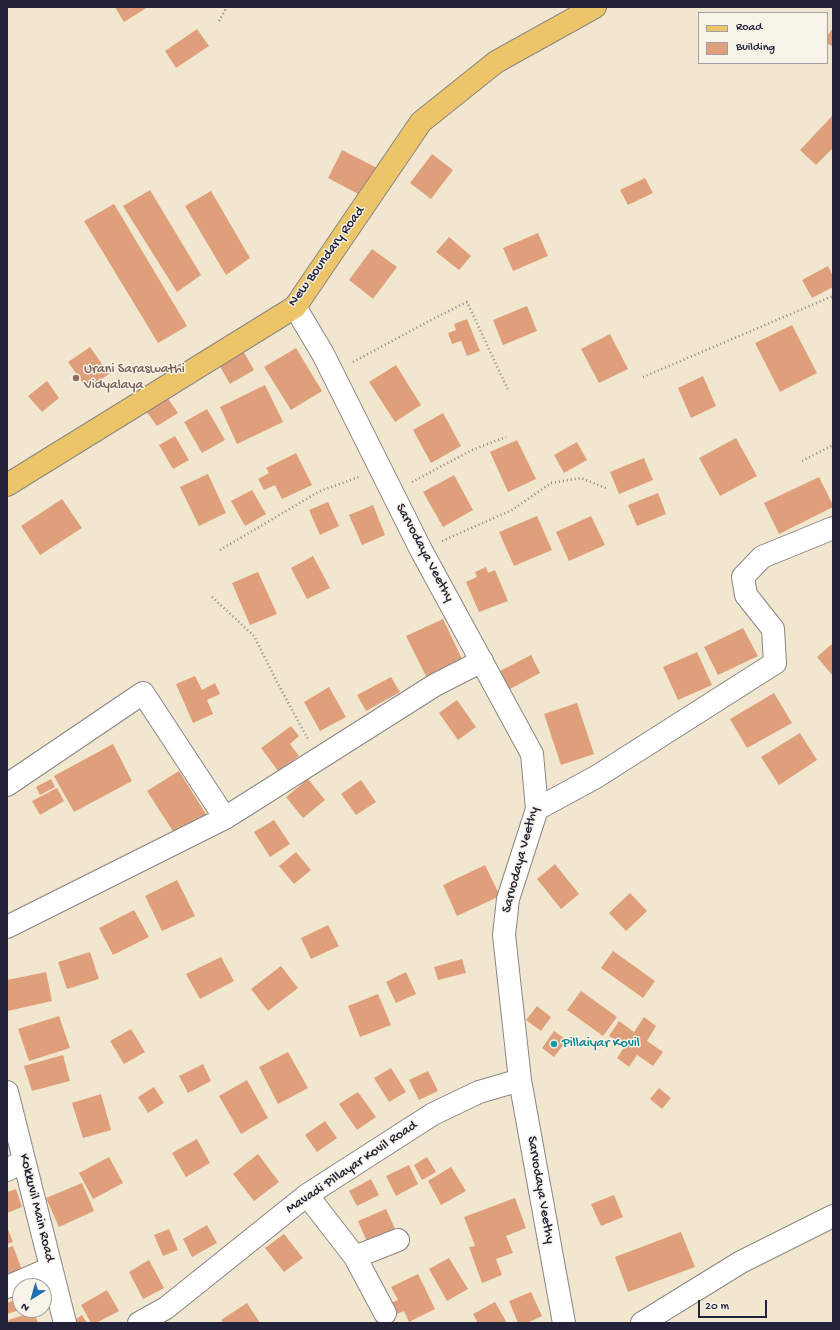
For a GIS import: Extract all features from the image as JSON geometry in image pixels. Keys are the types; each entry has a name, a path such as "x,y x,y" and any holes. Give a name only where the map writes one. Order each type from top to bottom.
{"main road":[{"name":"New Boundary Road","path":"7,485 295,307 421,122 496,62 595,7"}],"street":[{"name":"Sarvodaya Veethy","path":"295,307 323,354 421,550 532,754 537,809 508,899 504,935 520,1080 561,1322"},
{"path":"537,809 596,777 775,663 773,629 746,594 743,577 762,557 833,528"},
{"path":"7,927 225,818 435,685 482,661"},
{"path":"7,785 143,693 225,818"},
{"name":"Mavadi Pillayar Kovil Road","path":"139,1323 166,1308 307,1195 433,1114 479,1092 520,1080"},
{"name":"Kokkuvil Main Road","path":"7,1092 16,1165 51,1268 65,1323"},
{"path":"307,1195 354,1257 384,1313"},
{"path":"642,1323 741,1262 833,1216"},
{"path":"354,1257 398,1240"},
{"path":"7,1287 51,1268"}],"path":[{"path":"219,21 227,7"},
{"path":"643,377 833,296"},
{"path":"333,373 466,302 509,392"},
{"path":"392,492 472,450 506,437"},
{"path":"802,461 833,446"},
{"path":"220,550 320,492 380,469"},
{"path":"421,550 512,510 551,483 582,478 608,489"},
{"path":"212,597 254,636 278,684 319,758"}],"building":[{"path":"115,7 148,7 124,22"},
{"path":"833,28 833,47 828,44 828,35"},
{"path":"197,29 209,46 176,68 165,51"},
{"path":"833,115 833,148 816,165 800,150"},
{"path":"342,150 377,168 362,196 328,178"},
{"path":"432,154 453,170 431,199 410,183"},
{"path":"645,178 653,193 628,205 620,190"},
{"path":"150,190 201,275 177,292 123,206"},
{"path":"211,191 250,258 226,275 185,206"},
{"path":"114,204 187,326 158,343 84,221"},
{"path":"538,233 548,256 513,271 503,248"},
{"path":"449,237 471,256 459,270 436,252"},
{"path":"372,249 397,267 373,299 349,280"},
{"path":"828,266 833,276 833,287 812,298 802,280"},
{"path":"527,306 537,331 503,345 493,320"},
{"path":"467,319 480,351 467,356 461,341 452,344 448,333 456,330 454,324"},
{"path":"792,325 817,373 780,392 755,343"},
{"path":"610,334 628,369 599,383 581,349"},
{"path":"90,347 109,374 87,389 68,362"},
{"path":"296,348 322,391 291,410 264,367"},
{"path":"242,349 254,370 230,384 218,363"},
{"path":"396,365 421,405 395,422 369,382"},
{"path":"703,376 716,406 691,418 678,388"},
{"path":"47,381 59,398 42,412 28,396"},
{"path":"265,385 283,422 237,444 220,407"},
{"path":"167,397 178,413 157,426 146,411"},
{"path":"207,409 225,440 202,453 184,422"},
{"path":"443,413 461,446 431,463 413,430"},
{"path":"175,436 189,460 173,469 159,445"},
{"path":"736,438 757,476 720,496 699,458"},
{"path":"517,440 536,479 508,492 490,452"},
{"path":"577,442 587,460 564,473 554,455"},
{"path":"296,453 312,485 282,499 275,485 264,490 258,479 269,473 266,468"},
{"path":"644,458 653,480 619,494 610,472"},
{"path":"208,474 226,513 199,526 180,487"},
{"path":"454,475 473,510 443,527 423,492"},
{"path":"819,477 833,507 779,534 764,503"},
{"path":"252,490 266,514 245,526 231,501"},
{"path":"658,493 666,514 637,526 628,505"},
{"path":"62,499 82,528 40,555 21,526"},
{"path":"328,502 339,526 320,535 309,510"},
{"path":"373,505 385,535 362,545 349,515"},
{"path":"537,516 552,550 514,566 499,532"},
{"path":"591,516 605,545 569,561 556,532"},
{"path":"313,556 330,588 307,599 291,568"},
{"path":"486,567 488,573 495,570 508,601 479,612 466,582 477,577 475,572"},
{"path":"258,572 277,614 250,625 232,583"},
{"path":"443,619 464,663 428,680 406,636"},
{"path":"743,628 758,656 718,675 704,647"},
{"path":"833,643 833,676 817,657"},
{"path":"697,652 712,685 678,700 663,667"},
{"path":"531,655 540,673 510,689 500,671"},
{"path":"195,676 202,690 215,683 220,694 207,700 213,714 193,723 176,684"},
{"path":"391,677 400,692 366,711 357,695"},
{"path":"329,687 346,717 320,731 304,702"},
{"path":"774,693 792,723 747,748 730,719"},
{"path":"457,700 476,727 458,740 439,713"},
{"path":"577,703 594,754 561,765 544,714"},
{"path":"291,726 299,736 290,744 299,756 278,771 261,748"},
{"path":"800,733 817,760 779,785 761,757"},
{"path":"113,744 132,781 74,812 54,776"},
{"path":"179,771 209,819 178,839 147,791"},
{"path":"51,779 55,787 40,795 36,787"},
{"path":"308,779 325,800 303,818 286,797"},
{"path":"361,780 376,802 356,815 341,794"},
{"path":"57,788 64,801 40,815 32,801"},
{"path":"274,820 290,844 270,857 254,832"},
{"path":"296,852 311,870 294,884 279,866"},
{"path":"555,864 579,894 561,909 537,879"},
{"path":"485,865 500,896 457,916 443,885"},
{"path":"177,880 195,916 162,931 145,896"},
{"path":"630,893 647,911 626,931 609,913"},
{"path":"134,910 149,937 113,955 99,928"},
{"path":"328,925 339,946 311,959 301,938"},
{"path":"613,951 655,981 643,998 601,968"},
{"path":"90,952 99,979 67,989 58,962"},
{"path":"221,957 234,981 200,999 186,974"},
{"path":"462,959 466,973 438,980 434,967"},
{"path":"281,966 298,988 268,1011 251,989"},
{"path":"46,972 52,1001 8,1011 7,980"},
{"path":"406,972 416,994 396,1003 386,982"},
{"path":"581,991 617,1017 603,1036 567,1010"},
{"path":"378,994 391,1025 360,1037 348,1006"},
{"path":"537,1006 551,1017 541,1031 526,1020"},
{"path":"59,1016 70,1048 29,1061 18,1029"},
{"path":"644,1017 656,1026 647,1041 663,1052 653,1066 637,1055 629,1067 617,1058 625,1046 609,1036 619,1021 634,1032"},
{"path":"131,1029 145,1052 124,1064 110,1041"},
{"name":"Pillaiyar Kovil","path":"554,1031 567,1040 554,1057 542,1048"},
{"path":"288,1052 308,1088 278,1104 259,1067"},
{"path":"63,1055 70,1081 32,1091 24,1066"},
{"path":"203,1064 211,1081 188,1093 179,1076"},
{"path":"391,1068 406,1092 389,1102 374,1078"},
{"path":"428,1071 438,1091 419,1100 409,1080"},
{"path":"247,1080 268,1118 241,1134 219,1096"},
{"path":"154,1087 164,1103 148,1113 138,1097"},
{"path":"659,1088 671,1098 662,1109 650,1099"},
{"path":"358,1092 376,1117 357,1130 339,1104"},
{"path":"101,1094 111,1130 83,1138 72,1103"},
{"path":"325,1121 337,1138 317,1152 305,1135"},
{"path":"197,1139 210,1163 186,1177 172,1153"},
{"path":"258,1154 279,1182 254,1201 233,1174"},
{"path":"109,1157 123,1183 93,1199 79,1173"},
{"path":"427,1157 436,1172 422,1180 414,1165"},
{"path":"409,1165 418,1184 396,1196 386,1176"},
{"path":"451,1167 466,1191 441,1205 428,1181"},
{"path":"371,1179 379,1195 357,1206 349,1191"},
{"path":"82,1183 94,1211 59,1227 46,1198"},
{"path":"16,1189 22,1207 7,1213 7,1192"},
{"path":"614,1195 623,1217 601,1226 591,1204"},
{"path":"515,1198 526,1228 506,1236 513,1253 496,1259 502,1275 482,1283 469,1247 475,1246 464,1217"},
{"path":"386,1209 396,1231 368,1244 358,1221"},
{"path":"207,1225 217,1243 192,1257 183,1239"},
{"path":"7,1227 13,1242 7,1244"},
{"path":"169,1229 178,1250 163,1256 154,1235"},
{"path":"681,1232 695,1267 628,1292 615,1257"},
{"path":"284,1234 303,1258 284,1272 265,1248"},
{"path":"13,1246 23,1273 7,1279 7,1248"},
{"path":"449,1258 468,1289 447,1301 429,1269"},
{"path":"149,1260 164,1288 143,1299 129,1272"},
{"path":"418,1274 435,1309 409,1322 404,1311 395,1315 389,1304 398,1300 391,1287"},
{"path":"107,1290 119,1311 96,1323 91,1323 81,1305"},
{"path":"531,1292 542,1316 527,1323 518,1323 509,1301"},
{"path":"12,1301 12,1312 7,1314 7,1303"},
{"path":"495,1302 507,1323 478,1323 473,1314"},
{"path":"247,1303 260,1323 223,1323 221,1320"},
{"path":"82,1315 87,1323 74,1323 73,1321"},
{"path":"14,1318 36,1318 38,1323 9,1323 8,1320"}],"place":[{"name":"Urani Saraswathi Vidyalaya","path":"76,378"},
{"name":"Pillaiyar Kovil","path":"554,1044"}]}
